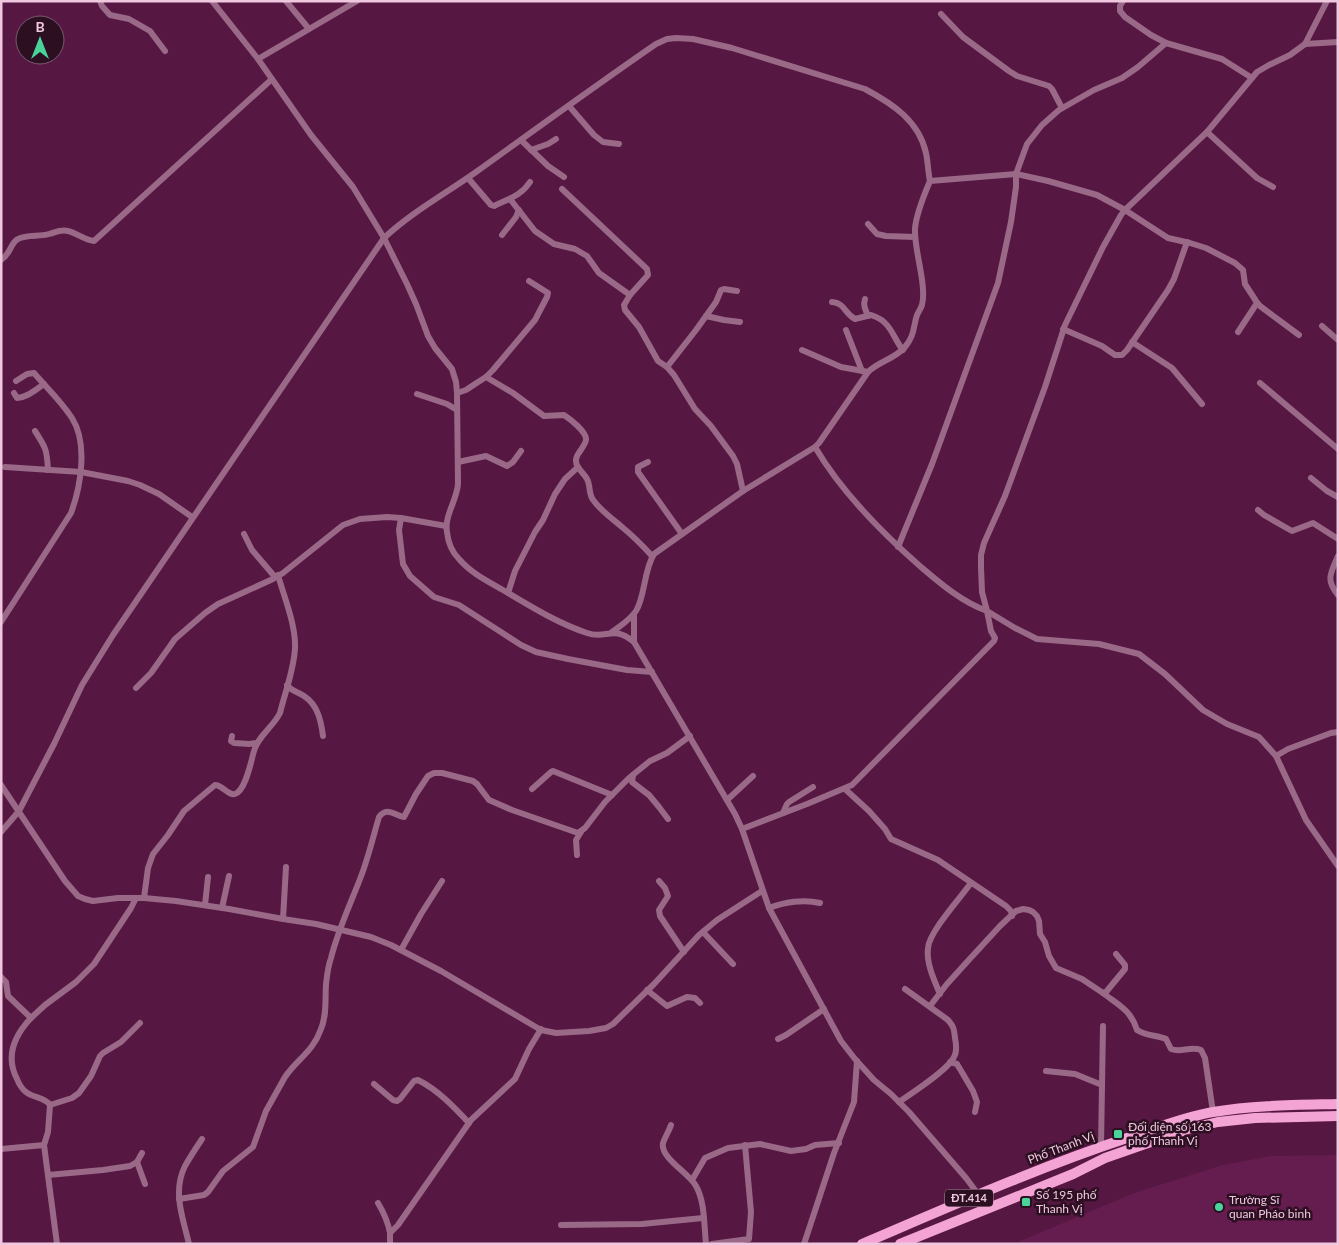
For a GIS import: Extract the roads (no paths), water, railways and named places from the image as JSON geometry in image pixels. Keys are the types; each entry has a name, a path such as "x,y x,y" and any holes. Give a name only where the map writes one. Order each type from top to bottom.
{"main road":[{"name":"Phố Thanh Vị","path":"862,1244 978,1194 1101,1146 1186,1118 1256,1106 1338,1104"},
{"name":"Phố Thanh Vị","path":"900,1244 1073,1174 1105,1158 1188,1129 1218,1122 1254,1118 1338,1116"}],"street":[{"path":"100,1 110,15 129,19 150,30 165,51"},
{"path":"212,1 258,59 311,135 353,187 384,238 416,304 428,336 452,369 457,393 458,490 446,526 453,552 474,573 560,622 589,634 599,635 612,632 623,634 634,642 742,829 768,908 841,1041 874,1080 899,1102 978,1194"},
{"path":"286,1 309,29"},
{"path":"258,59 358,1"},
{"path":"1123,1 1120,8 1125,17 1151,35 1166,43 1222,59 1252,78"},
{"path":"742,829 852,785 994,641 995,638 991,631 982,592 980,554 1005,496 1045,387 1063,329 1103,247 1125,210 1207,132 1257,72 1290,55 1305,44 1327,1"},
{"path":"941,14 963,37 1001,66 1017,76 1050,86 1061,104"},
{"path":"1,832 19,811 82,685 112,635 384,238 400,223 468,178 656,44 667,39 693,39 732,48 865,89 884,99 913,123 926,152 930,181 923,196 915,226 923,300 917,315 914,332 903,350 865,372 820,443 743,491 652,556 634,614 612,632"},
{"path":"1305,44 1338,42"},
{"path":"898,546 932,464 998,282 1011,222 1016,174 1027,144 1061,104 1122,78 1166,43"},
{"path":"1,260 8,254 14,242 23,237 64,230 94,241 272,80"},
{"path":"569,106 594,135 603,142 618,144"},
{"path":"1207,132 1257,178 1273,187"},
{"path":"531,150 548,144 556,138"},
{"path":"522,140 548,166 564,177"},
{"path":"930,181 1016,174 1097,195 1125,210 1168,238 1206,248 1235,263 1242,269 1245,284 1257,303 1299,335"},
{"path":"468,178 494,206 510,199 522,191 530,182"},
{"path":"562,189 647,269 648,275 630,295 624,306 625,310 639,328 658,361 667,366 674,374 695,409 733,456 737,464 743,491"},
{"path":"510,199 540,236 554,244 575,249 587,256 599,273 630,295"},
{"path":"502,235 519,210"},
{"path":"868,224 877,234 915,237"},
{"path":"1063,329 1102,346 1116,356 1122,355 1163,298 1174,279 1187,242"},
{"path":"457,393 466,390 486,377 535,320 548,293 529,281"},
{"path":"667,366 706,316 722,290 737,291"},
{"path":"866,298 864,308 868,316"},
{"path":"832,302 842,305 849,316 855,319 871,314 880,318 903,350"},
{"path":"1238,332 1257,303"},
{"path":"706,316 740,322"},
{"path":"1322,326 1338,340"},
{"path":"846,330 865,372"},
{"path":"1132,342 1172,368 1202,404"},
{"path":"802,350 841,368 865,372"},
{"path":"1,622 71,513 81,472 80,438 73,419 34,373 27,374 16,381"},
{"path":"486,377 513,393 544,416 564,415 585,434 585,442 576,458 578,467 587,480 590,496 652,556"},
{"path":"1260,383 1338,449"},
{"path":"14,393 17,398 23,398 44,384"},
{"path":"417,394 447,404 457,410"},
{"path":"35,431 47,452 48,470"},
{"path":"815,447 851,498 884,534 954,594 1037,639 1099,644 1139,654 1165,674 1203,710 1227,724 1259,738 1276,756 1306,820 1338,866"},
{"path":"458,462 486,456 507,466 514,462 521,451"},
{"path":"648,462 638,467 638,472 682,534"},
{"path":"508,593 515,571 555,494 578,467"},
{"path":"5,468 81,472 140,485 159,494 192,517"},
{"path":"1311,478 1338,497"},
{"path":"1258,510 1292,531 1315,524 1338,539"},
{"path":"136,688 151,673 175,639 205,613 218,604 276,576 343,525 360,519 387,517 446,526"},
{"path":"400,518 399,530 403,564 410,576 434,597 456,604 521,645 536,652 618,669 652,672"},
{"path":"144,898 148,868 153,854 168,835 180,815 215,785 231,794 236,794 240,791 244,785 256,743 277,718 287,685 295,649 292,625 276,576 252,550 244,534"},
{"path":"1338,556 1330,576 1330,583 1338,595"},
{"path":"634,614 634,642"},
{"path":"287,685 304,696 315,707 320,717 323,736"},
{"path":"1276,756 1288,749 1338,732"},
{"path":"232,736 231,741 234,743 256,743"},
{"path":"577,855 576,840 605,802 650,761 667,753 690,736"},
{"path":"532,789 553,771 612,795"},
{"path":"179,1199 204,1195 223,1171 253,1147 266,1111 285,1077 315,1043 324,1020 327,972 340,929 365,865 379,817 382,813 385,811 404,817 428,776 442,774 473,781 489,800 512,810 578,833 581,832"},
{"path":"633,775 632,782 649,795 668,819"},
{"path":"726,800 753,776"},
{"path":"1,785 4,794 19,811 65,881 78,896 93,901 118,898 144,898 205,905 316,924 371,937 401,950 440,971 546,1032 589,1031 606,1028 647,990 703,932 717,920 762,891"},
{"path":"784,813 789,802 813,786"},
{"path":"845,789 869,810 891,839 938,860 1006,906 1011,910 1012,916"},
{"path":"283,919 286,867"},
{"path":"222,908 229,876"},
{"path":"205,905 208,877"},
{"path":"401,950 442,881"},
{"path":"659,881 665,888 668,896 659,910 660,916 684,952"},
{"path":"940,994 929,963 928,947 935,931 971,883"},
{"path":"57,1244 44,1144 48,1132 50,1105 48,1101 27,1093 19,1084 12,1068 13,1046 26,1023 76,982 94,964 136,898"},
{"path":"768,908 790,902 820,903"},
{"path":"930,1006 1000,926 1016,911 1023,909 1033,912 1038,916 1040,934 1056,968 1082,979 1103,992 1128,1012 1137,1030 1143,1034 1160,1036 1166,1039 1171,1049 1176,1051 1194,1048 1201,1050 1205,1058 1213,1112"},
{"path":"703,932 733,964"},
{"path":"1103,992 1106,992 1125,969 1125,966 1116,954"},
{"path":"1,977 6,982 8,996 31,1018"},
{"path":"899,1102 924,1085 950,1062 955,1057 956,1046 954,1026 905,989"},
{"path":"647,990 667,1006 687,997 695,998 700,1003"},
{"path":"778,1039 824,1009"},
{"path":"50,1105 72,1098 79,1093 91,1076 100,1056 120,1042 140,1023"},
{"path":"1101,1146 1103,1026"},
{"path":"390,1233 398,1225 478,1113 512,1083 541,1030"},
{"path":"804,1244 854,1102 857,1062"},
{"path":"950,1062 956,1064 960,1069 973,1091 977,1102 975,1112"},
{"path":"1046,1071 1075,1074 1102,1085"},
{"path":"374,1084 397,1101 418,1080 450,1103 470,1123"},
{"path":"672,1125 663,1144 663,1150 692,1180 698,1192 706,1244"},
{"path":"189,1244 179,1199 179,1184 185,1167 202,1139"},
{"path":"692,1180 704,1158 728,1148 760,1144 791,1151 806,1149 815,1145 838,1143"},
{"path":"1,1149 44,1144"},
{"path":"712,1244 749,1239 751,1212 745,1145"},
{"path":"48,1175 130,1166 136,1162 142,1153"},
{"path":"136,1162 145,1184"},
{"path":"378,1203 387,1219 390,1244"},
{"path":"561,1226 642,1224 703,1218"}],"place":[{"name":"Đối diện số 163 phố Thanh Vị","path":"1118,1134"},
{"name":"Số 195 phố Thanh Vị","path":"1026,1202"},
{"name":"Trường Sĩ quan Pháo binh","path":"1219,1207"}]}
